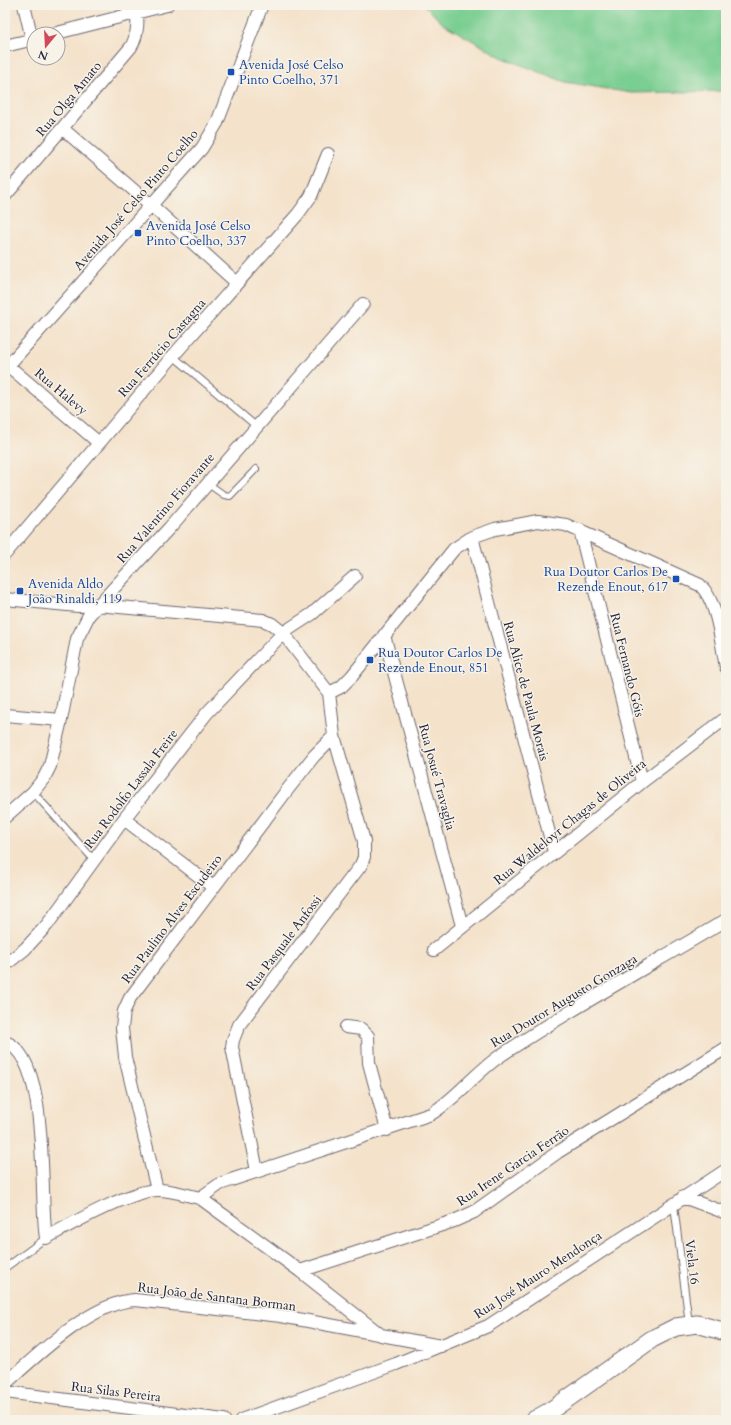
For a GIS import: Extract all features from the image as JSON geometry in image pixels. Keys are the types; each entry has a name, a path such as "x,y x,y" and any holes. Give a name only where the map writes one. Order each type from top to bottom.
{"main road":[{"path":"534,1420 550,1411 652,1339 676,1327 689,1324 706,1325 726,1332"}],"street":[{"path":"24,5 30,26"},
{"path":"66,30 136,9 167,5"},
{"name":"Avenida José Celso Pinto Coelho","path":"6,366 152,206 202,148 210,135 262,5"},
{"name":"Rua Olga Amato","path":"5,196 131,47 136,31 136,9"},
{"path":"5,46 26,41"},
{"path":"63,129 152,206 237,283"},
{"name":"Rua Ferrúcio Castagna","path":"5,554 173,356 298,214 311,196 328,154"},
{"name":"Rua Valentino Fioravante","path":"5,817 33,792 44,778 50,766 77,639 89,615 172,525 363,304"},
{"name":"Rua Halevy","path":"6,366 99,443"},
{"path":"329,693 344,684 454,549 472,537 514,524 538,521 566,525 580,530 700,585 706,590 712,603 726,667"},
{"name":"Rua Fernando Góis","path":"580,530 642,782"},
{"name":"Rua Alice de Paula Morais","path":"472,537 554,852"},
{"name":"Rua Rodolfo Lassala Freire","path":"5,965 25,949 47,925 124,819 207,713 283,633 312,614 355,576"},
{"path":"5,599 78,606 97,605 250,618 272,624 283,633 329,693 334,736"},
{"name":"Rua Josué Travaglia","path":"384,636 462,926"},
{"path":"5,715 61,720"},
{"name":"Rua Waldeloyr Chagas de Oliveira","path":"434,950 642,782 726,718"},
{"name":"Rua Paulino Alves Escudeiro","path":"157,1190 124,1057 122,1020 130,998 213,887 310,762 334,736"},
{"name":"Rua Pasquale Anfossi","path":"257,1171 232,1047 232,1040 239,1025 353,875 364,857 364,842 334,736"},
{"path":"124,819 213,887"},
{"name":"Rua Doutor Augusto Gonzaga","path":"200,1198 220,1184 386,1130 437,1110 455,1096 472,1077 532,1035 726,920"},
{"path":"346,1026 361,1029 368,1036 369,1063 386,1130"},
{"path":"5,1042 15,1047 28,1069 39,1118 42,1159 42,1219 46,1238 141,1192 157,1190 200,1198 300,1271 381,1335"},
{"name":"Rua Irene Garcia Ferrão","path":"300,1271 454,1221 474,1212 564,1148 726,1048"},
{"name":"Rua José Mauro Mendonça","path":"241,1420 396,1364 482,1329 506,1316 678,1200 726,1170"},
{"path":"678,1200 726,1213"},
{"name":"Rua João de Santana Borman","path":"5,1384 50,1345 78,1325 122,1301 135,1300 281,1316 441,1346"},
{"name":"Rua Silas Pereira","path":"5,1392 224,1420"}],"lane":[{"path":"173,356 256,426"},
{"path":"207,483 228,496 232,495 256,469"},
{"path":"33,792 94,860"},
{"name":"Viela 16","path":"678,1200 689,1324"},
{"path":"5,1268 46,1238"}],"green space":[{"path":"424,5 726,5 726,91 631,93 565,82 501,57 442,23"}],"place":[{"name":"Avenida José Celso Pinto Coelho, 371","path":"231,72"},
{"name":"Avenida José Celso Pinto Coelho, 337","path":"138,233"},
{"name":"Rua Doutor Carlos De Rezende Enout, 617","path":"676,579"},
{"name":"Avenida Aldo João Rinaldi, 119","path":"20,591"},
{"name":"Rua Doutor Carlos De Rezende Enout, 851","path":"370,660"}]}
